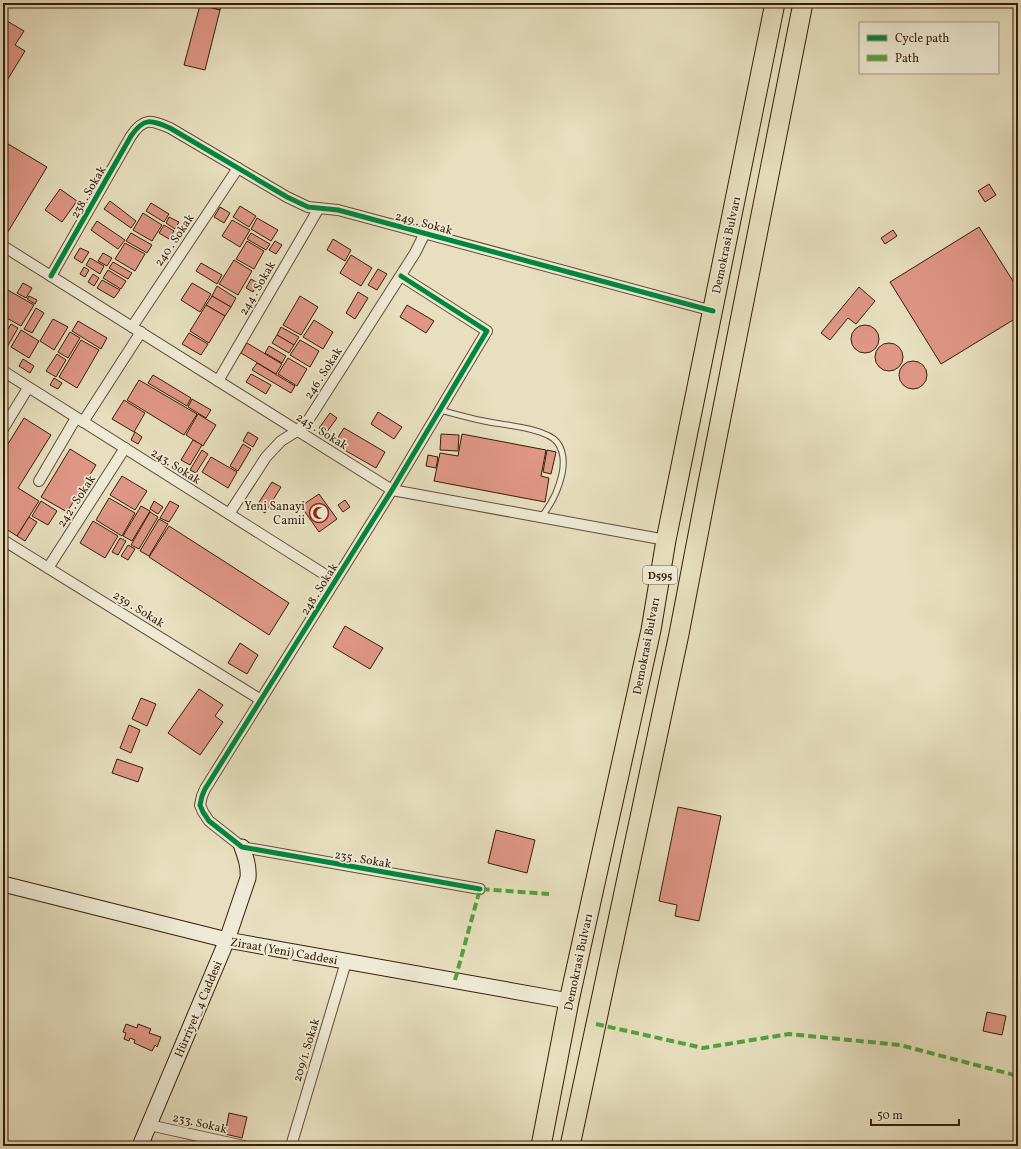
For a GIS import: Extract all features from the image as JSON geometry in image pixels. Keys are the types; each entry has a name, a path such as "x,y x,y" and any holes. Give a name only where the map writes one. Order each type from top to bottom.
{"highway":[{"name":"Demokrasi Bulvarı","path":"541,1146 569,1001 651,630 666,540 775,3"},
{"name":"D595","path":"570,1146 679,634 802,3"}],"street":[{"name":"249 . Sokak","path":"146,122 153,121 170,128 299,203 319,208 338,210 712,311"},
{"name":"238 . Sokak","path":"51,276 132,136 140,124 146,122"},
{"name":"240 . Sokak","path":"39,481 80,420 238,168"},
{"name":"244 . Sokak","path":"218,381 319,208"},
{"name":"246 . Sokak","path":"229,514 266,457 281,441 297,431 309,419 401,276 419,247 425,233"},
{"name":"245 . Sokak","path":"3,246 392,490 666,540"},
{"name":"248 . Sokak","path":"242,848 209,821 203,812 200,805 205,789 392,490 487,331 401,276"},
{"name":"243. Sokak","path":"3,371 335,581"},
{"path":"3,429 28,388"},
{"name":"242 . Sokak","path":"48,568 125,448"},
{"name":"239 . Sokak","path":"3,540 261,700"},
{"name":"235 . Sokak","path":"242,848 480,889"},
{"name":"Hürriyet_4 Caddesi","path":"140,1146 227,940 248,878 247,859 242,848"},
{"name":"Ziraat (Yeni) Caddesi","path":"3,884 227,940 569,1001"},
{"name":"209/1. Sokak","path":"291,1146 346,962"},
{"name":"233. Sokak","path":"149,1125 244,1146"}],"lane":[{"path":"440,410 534,431 550,437 556,442 560,448 564,462 561,480 555,499 541,517"}],"building":[{"path":"200,3 222,3 220,10 200,5"},
{"path":"200,5 220,10 205,70 184,65"},
{"path":"7,21 24,31 15,45 25,51 3,87 3,28"},
{"path":"3,141 47,167 6,235 3,233"},
{"path":"989,184 996,195 985,202 978,191"},
{"path":"60,189 77,201 62,222 45,210"},
{"path":"110,201 136,221 131,228 104,209"},
{"path":"151,203 169,214 164,222 146,211"},
{"path":"240,206 256,216 249,227 233,217"},
{"path":"220,207 230,213 224,223 214,217"},
{"path":"143,213 162,225 152,241 133,230"},
{"path":"169,217 179,222 175,229 166,223"},
{"path":"257,218 278,230 271,241 251,229"},
{"path":"232,220 250,230 240,247 222,236"},
{"path":"97,221 125,240 118,249 91,230"},
{"path":"164,225 174,231 169,239 159,233"},
{"path":"979,227 1018,289 1018,317 941,364 890,282"},
{"path":"893,230 897,236 885,244 881,238"},
{"path":"131,233 152,245 147,253 126,241"},
{"path":"251,233 270,244 266,250 247,239"},
{"path":"333,239 351,250 345,261 327,250"},
{"path":"247,241 264,251 254,269 236,259"},
{"path":"275,241 282,245 276,254 269,250"},
{"path":"125,243 145,254 135,271 115,259"},
{"path":"80,248 89,252 82,263 74,258"},
{"path":"103,253 112,258 107,266 98,261"},
{"path":"351,255 372,268 361,286 340,273"},
{"path":"90,258 104,266 100,274 86,265"},
{"path":"234,260 252,271 238,295 219,284"},
{"path":"113,262 132,273 128,279 109,268"},
{"path":"201,263 222,275 217,284 196,271"},
{"path":"84,267 89,270 85,277 80,274"},
{"path":"378,269 387,274 377,290 368,285"},
{"path":"108,270 126,281 121,289 103,278"},
{"path":"93,274 99,278 94,286 88,282"},
{"path":"251,279 258,283 253,292 246,288"},
{"path":"102,280 120,290 114,298 97,288"},
{"path":"23,283 32,288 26,298 17,293"},
{"path":"192,283 211,294 200,312 181,300"},
{"path":"217,286 236,298 231,307 212,296"},
{"path":"859,287 875,301 856,324 848,318 830,340 821,333"},
{"path":"6,289 34,305 21,326 3,316 3,295"},
{"path":"358,292 368,298 355,319 346,313"},
{"path":"29,296 37,300 35,304 27,299"},
{"path":"212,296 231,307 225,316 206,305"},
{"path":"300,296 318,307 301,335 283,325"},
{"path":"206,305 225,316 209,343 190,331"},
{"path":"407,305 434,321 426,333 400,317"},
{"path":"36,308 44,313 32,333 24,329"},
{"path":"53,319 68,327 54,350 40,341"},
{"path":"314,320 333,332 323,349 303,337"},
{"path":"78,321 107,338 101,349 72,331"},
{"path":"11,324 18,328 7,347 3,344 3,337"},
{"path":"865,325 875,329 879,339 875,349 865,353 855,349 851,339 855,329"},
{"path":"281,327 299,337 294,345 277,335"},
{"path":"21,330 39,341 29,358 11,347"},
{"path":"70,332 80,338 68,358 58,352"},
{"path":"189,333 208,344 201,355 182,344"},
{"path":"277,335 294,345 289,353 272,343"},
{"path":"81,340 99,350 77,388 59,377"},
{"path":"300,340 319,351 310,367 290,355"},
{"path":"247,343 282,364 276,374 241,353"},
{"path":"889,343 899,347 903,357 899,367 889,371 879,367 875,357 879,347"},
{"path":"269,346 286,356 282,363 265,353"},
{"path":"57,354 66,360 56,377 46,371"},
{"path":"288,358 307,369 297,386 278,374"},
{"path":"23,359 34,366 30,373 19,366"},
{"path":"913,361 923,365 927,375 923,385 913,389 903,385 899,375 903,365"},
{"path":"257,363 295,386 291,393 252,370"},
{"path":"251,374 271,385 266,394 246,382"},
{"path":"153,375 191,398 187,406 148,383"},
{"path":"54,378 62,383 58,389 50,385"},
{"path":"139,380 197,414 184,435 127,400"},
{"path":"192,399 211,410 206,418 188,407"},
{"path":"124,400 145,413 134,432 112,419"},
{"path":"378,412 402,427 394,439 371,424"},
{"path":"330,413 337,418 326,433 319,428"},
{"path":"198,414 216,425 203,446 186,435"},
{"path":"24,418 51,435 18,488 39,501 17,536 3,527 3,452"},
{"path":"344,428 385,452 376,468 334,444"},
{"path":"135,432 142,437 138,444 131,440"},
{"path":"248,432 258,438 253,447 243,441"},
{"path":"441,434 459,435 458,451 440,450"},
{"path":"462,434 546,450 541,476 549,478 545,502 434,481 440,453 458,456"},
{"path":"193,440 202,445 190,465 181,460"},
{"path":"243,444 251,449 238,471 230,466"},
{"path":"70,449 96,465 67,512 41,497"},
{"path":"202,450 208,454 196,473 190,470"},
{"path":"547,450 556,452 551,474 543,472"},
{"path":"428,455 438,457 436,468 426,466"},
{"path":"211,457 237,472 228,488 202,472"},
{"path":"122,476 147,491 135,510 110,495"},
{"path":"272,482 281,487 265,513 256,507"},
{"name":"Yeni Sanayi Camii","path":"319,494 337,519 319,532 301,506"},
{"path":"109,498 135,513 122,536 96,520"},
{"path":"345,500 350,507 343,512 338,505"},
{"path":"41,501 57,511 48,525 32,516"},
{"path":"154,501 163,507 158,514 150,509"},
{"path":"170,501 179,506 169,522 160,518"},
{"path":"141,506 150,511 132,541 123,536"},
{"path":"150,512 158,517 139,549 131,545"},
{"path":"29,517 37,522 25,541 17,536"},
{"path":"159,519 168,524 149,556 140,551"},
{"path":"93,521 118,536 105,558 80,543"},
{"path":"169,526 289,603 269,635 149,557"},
{"path":"120,538 126,541 118,555 112,552"},
{"path":"128,545 135,549 128,560 121,556"},
{"path":"345,626 383,648 370,669 333,647"},
{"path":"240,643 258,655 247,674 228,663"},
{"path":"199,689 223,705 215,716 223,722 200,755 168,733"},
{"path":"141,698 156,704 147,726 132,719"},
{"path":"129,725 140,730 131,753 120,748"},
{"path":"117,759 143,768 138,782 112,773"},
{"path":"678,807 721,816 699,921 675,916 677,905 659,901"},
{"path":"496,830 535,840 527,873 488,863"},
{"path":"987,1012 1006,1016 1002,1035 983,1031"},
{"path":"126,1024 137,1028 138,1024 151,1029 149,1033 161,1037 157,1047 155,1045 152,1051 134,1043 135,1040 130,1038 129,1041 124,1039 126,1033 123,1032"},
{"path":"229,1113 247,1117 242,1138 225,1134"}],"marked path":[{"path":"455,980 480,889 549,894"},
{"path":"596,1024 703,1048 789,1034 900,1045 1018,1076"}],"cycle path":[{"path":"51,276 131,136 144,123 153,122 170,128 287,197 308,207 338,210 713,311"},
{"path":"401,276 487,331 392,490 205,789 200,805 209,821 242,847 480,889"}],"place":[{"name":"Yeni Sanayi Camii","path":"319,513"}]}
